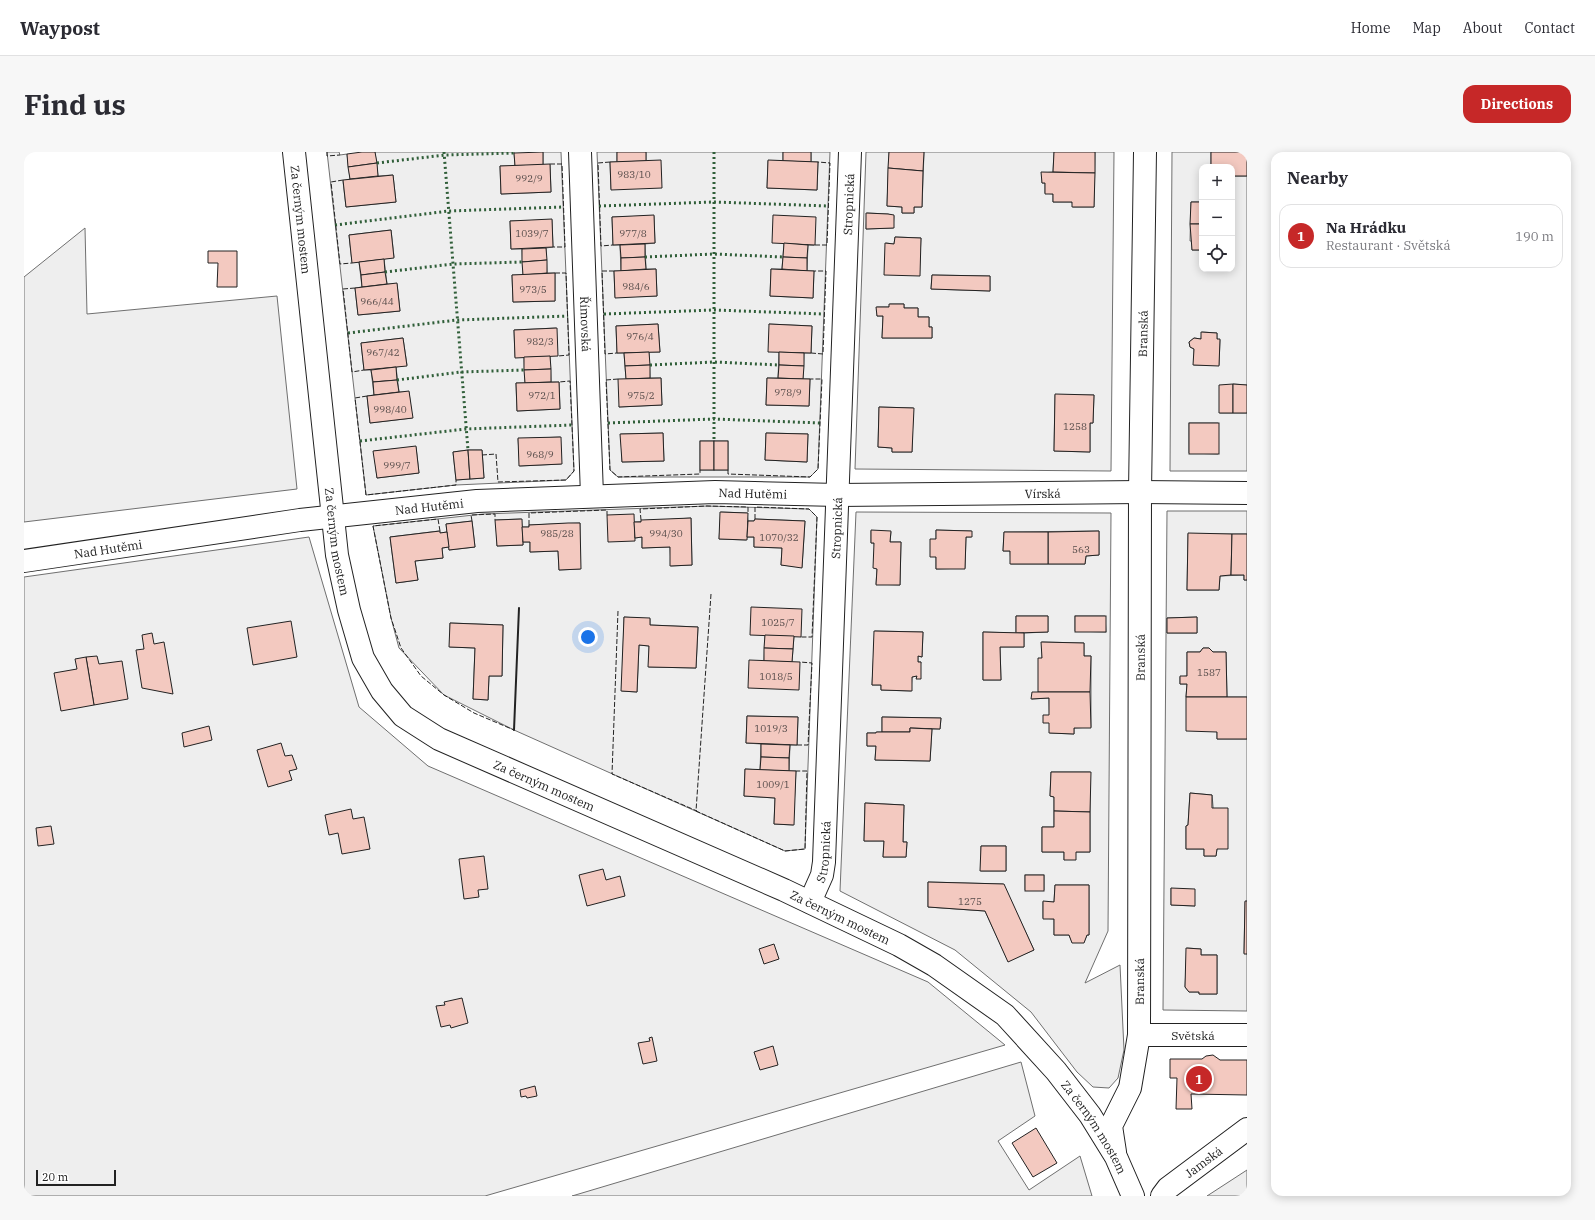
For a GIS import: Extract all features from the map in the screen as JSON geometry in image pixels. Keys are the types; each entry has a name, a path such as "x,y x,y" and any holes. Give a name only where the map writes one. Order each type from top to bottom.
{"street":[{"name":"Za černým mostem","path":"294,152 337,555 349,610 363,658 382,691 403,716 439,739 810,902 899,945 928,962 1005,1015 1056,1071 1090,1115 1116,1158 1133,1196"},
{"name":"Římovská","path":"580,152 592,496"},
{"name":"Stropnická","path":"810,902 822,875 824,862 850,152"},
{"name":"Branská","path":"1116,1158 1112,1126 1130,1088 1139,1035 1140,492 1145,152"},
{"name":"Nad Hutěmi","path":"24,561 333,516 477,502 715,492 838,495"},
{"name":"Vírská","path":"838,495 1140,492 1247,493"},
{"name":"Světská","path":"1139,1035 1247,1035"},
{"name":"Jamská","path":"1162,1196 1168,1188 1247,1129"}],"shaded area":[{"path":"327,152 339,152 340,155 347,154 350,179 343,181 346,207 396,202 393,175 378,176 375,152 514,152 515,166 500,166 501,194 551,192 550,165 543,165 543,152 561,152 574,471 566,480 456,485 366,495","holes":["552,220 553,247 546,248 547,273 555,273 555,301 513,302 512,275 523,275 522,249 511,249 510,221","391,230 394,257 384,259 387,284 397,284 400,311 358,315 355,288 362,287 359,262 352,262 349,235","556,328 550,356 551,382 559,382 560,409 517,411 516,383 525,383 524,357 515,357 514,330","403,338 407,365 396,367 399,392 409,392 412,418 370,423 367,396 374,395 371,370 364,370 361,343","560,437 561,464 520,466 518,439","416,447 419,473 377,478 374,451","482,450 484,478 456,480 453,452"]},
{"path":"597,152 617,152 617,162 610,162 611,189 646,161 646,152 783,152 783,161 768,161 767,188 817,190 818,162 811,162 811,152 830,152 818,469 810,477 618,477 610,470","holes":["654,216 655,243 645,244 646,269 656,269 657,296 615,297 614,271 621,271 620,245 613,245 612,217","784,243 814,245 808,245 807,271 814,271 813,298 770,296 771,269 782,269","658,324 660,352 649,352 650,378 661,378 662,405 619,407 626,379 624,353 617,353 616,326","769,324 812,326 811,353 804,353 803,379 810,379 809,406 766,405 767,378 778,378 779,352","663,433 664,461 622,462 621,434","766,433 808,434 807,462 765,460","700,441 728,441 728,470 700,470"]},
{"path":"866,152 889,152 887,206 902,207 902,213 914,213 914,207 922,207 924,152 1054,152 1053,172 1042,173 1042,183 1045,183 1045,193 1053,194 1053,202 1072,202 1073,207 1094,207 1095,152 1114,152 1111,471 855,469","holes":["867,213 888,214 894,216 893,228 866,229","895,237 921,238 919,276 886,243 894,244","932,275 990,276 990,291 931,289","890,304 904,304 904,308 918,308 918,317 929,317 929,327 932,327 932,338 882,338 883,316 877,316 877,307 889,307","1055,395 1094,395 1093,423 1090,423 1090,452 1054,451","879,407 913,408 912,452 892,452 892,448 878,447"]},
{"path":"1172,152 1211,152 1211,164 1199,164 1199,202 1191,202 1190,241 1192,241 1192,250 1199,250 1199,272 1235,272 1235,176 1247,176 1247,385 1233,384 1220,413 1247,413 1247,471 1170,471","holes":["1202,332 1217,333 1217,339 1220,340 1219,365 1194,365 1194,349 1190,347 1189,342 1194,338 1201,339","1189,423 1218,423 1218,454 1189,453"]},
{"path":"85,228 87,314 277,296 297,489 24,522 24,277"},
{"path":"707,506 809,509 817,517 805,849 785,851 514,730 444,695 399,648 391,618 373,526 483,514","holes":["721,512 747,513 748,521 754,521 755,519 805,521 802,567 781,565 782,548 754,547 754,537 747,537 746,540 719,539","691,518 692,565 671,566 670,547 642,548 642,537 635,538 634,522","521,519 522,527 529,527 529,525 580,523 580,569 559,570 558,551 530,552 530,542 523,542 523,545 497,546 496,520","472,521 475,547 449,550 449,547 442,548 443,558 415,561 418,580 396,583 390,537 439,531 440,533 447,532 446,524","624,617 650,619 650,625 698,627 696,668 649,667 649,646 639,645 637,692 622,691","450,623 503,625 502,676 489,676 488,700 473,699 475,648 450,647","765,635 794,636 792,662 764,661","747,716 798,717 797,745 790,745 789,771 796,771 793,825 774,824 775,798 744,796 745,769 760,770 761,744 746,743"]},
{"path":"1167,511 1247,511 1247,534 1188,534 1187,590 1219,590 1220,576 1244,575 1244,580 1247,580 1247,697 1227,697 1226,652 1213,652 1209,648 1203,648 1200,652 1187,652 1187,676 1180,677 1180,684 1187,684 1186,697 1217,732 1217,739 1247,739 1247,901 1245,902 1244,953 1247,954 1247,1011 1163,1010","holes":["1197,617 1197,633 1167,633 1167,618","1190,793 1212,795 1217,849 1216,856 1204,856 1204,849 1186,849 1186,826 1188,825","1171,888 1195,906 1171,905","1187,948 1201,949 1201,955 1217,955 1217,994 1199,994 1199,992 1189,992 1185,987"]},
{"path":"856,512 1111,513 1108,931 1085,983 1120,965 1124,1050 1118,1078 1109,1088 1093,1087 1077,1072 1031,1012 955,950 840,891","holes":["936,530 971,531 971,537 966,537 965,568 936,569","871,531 891,532 890,542 901,542 900,585 876,584 877,569 874,543 871,543","1099,531 1099,555 1086,556 1085,564 1011,564 1010,551 1003,551 1004,532","1016,616 1048,616 1048,632 1024,633 1024,647 1000,647 1001,680 983,680 983,632 1016,633","1075,616 1105,616 1106,632 1075,631","875,631 923,632 922,657 918,656 918,662 921,662 917,679 917,676 912,677 911,691 881,690 881,685 872,685","1042,642 1084,643 1084,656 1091,656 1091,727 1074,728 1074,734 1050,733 1049,698 1032,699 1049,692 1042,658","882,717 941,718 940,729 932,729 930,761 875,760 876,746 867,746 867,733 882,732","1051,772 1090,772 1090,852 1076,852 1064,860 1064,852 1042,852 1042,827 1054,827 1054,797 1050,796","865,803 904,805 903,842 907,842 906,857 883,857 884,841 864,841","981,846 1006,846 1006,871 981,871","1025,875 1044,875 1044,890 1025,890","928,882 1003,884 1034,950 1008,961 985,911 928,907","1055,885 1089,885 1089,935 1087,935 1084,942 1072,942 1069,935 1054,935 1054,919 1043,918 1043,902 1054,902"]},
{"path":"309,537 359,707 428,766 928,982 1005,1045 485,1196 24,1196 24,577"},
{"path":"1021,1062 1035,1116 998,1141 1029,1190 1080,1156 1092,1196 572,1196"},
{"path":"1247,1170 1247,1196 1207,1196"}],"building":[{"path":"375,152 377,163 348,167 347,154"},
{"path":"543,152 543,165 515,166 514,153"},
{"path":"617,152 646,152 646,161 617,162"},
{"path":"783,152 811,152 811,162 783,161"},
{"path":"889,152 924,152 923,171 888,168"},
{"path":"1054,152 1095,152 1095,173 1053,172"},
{"path":"1211,152 1247,152 1247,176 1235,176 1235,164 1211,164"},
{"path":"661,160 662,188 611,190 610,162"},
{"path":"768,160 818,162 817,190 767,188"},
{"path":"377,163 378,176 350,179 348,167"},
{"path":"550,164 551,192 501,194 500,166"},
{"path":"888,168 923,171 922,207 914,207 914,213 902,213 902,207 887,206"},
{"path":"1041,172 1095,173 1094,207 1072,207 1072,202 1053,202 1053,194 1045,194 1045,183 1042,183"},
{"path":"393,175 396,202 346,207 343,180"},
{"path":"1191,202 1199,202 1199,224 1190,224"},
{"path":"866,213 894,215 894,228 866,229"},
{"path":"654,215 655,243 613,245 612,217"},
{"path":"773,215 816,217 815,245 772,243"},
{"path":"552,219 553,247 511,249 510,221"},
{"path":"1190,224 1199,224 1199,250 1192,250"},
{"path":"391,230 394,258 352,263 349,235"},
{"path":"895,237 921,238 920,276 884,275 885,243 894,244"},
{"path":"784,243 808,245 807,258 783,257"},
{"path":"645,244 645,257 621,258 620,245"},
{"path":"546,248 547,260 522,262 522,249"},
{"path":"208,251 237,251 237,287 217,287 218,263 208,263"},
{"path":"645,257 646,269 621,271 621,258"},
{"path":"783,257 807,258 807,271 782,269"},
{"path":"384,259 385,272 361,275 359,262"},
{"path":"547,260 547,273 523,275 522,262"},
{"path":"656,269 657,296 615,298 614,271"},
{"path":"771,269 814,271 813,298 770,296"},
{"path":"385,272 387,284 362,287 361,275"},
{"path":"555,273 555,301 513,302 512,275"},
{"path":"932,275 990,276 990,291 931,289"},
{"path":"397,283 400,311 358,315 355,288"},
{"path":"889,304 904,304 904,308 918,308 918,317 929,317 929,327 932,327 932,338 882,338 883,316 877,316 876,307 889,307"},
{"path":"658,324 660,352 617,353 616,326"},
{"path":"769,324 812,326 811,353 768,352"},
{"path":"557,328 558,356 515,358 514,330"},
{"path":"1201,332 1217,333 1217,339 1220,339 1219,366 1193,365 1194,349 1190,347 1189,342 1194,338 1201,339"},
{"path":"403,338 407,366 364,370 361,343"},
{"path":"649,352 650,365 625,366 624,353"},
{"path":"779,352 804,353 804,366 779,365"},
{"path":"550,356 551,369 524,370 524,357"},
{"path":"650,365 650,378 626,379 625,366"},
{"path":"779,365 804,366 803,379 778,378"},
{"path":"396,367 397,380 373,382 371,370"},
{"path":"551,369 551,382 525,383 524,370"},
{"path":"661,378 662,405 619,407 618,379"},
{"path":"767,378 810,379 809,406 766,405"},
{"path":"397,380 399,392 374,395 373,382"},
{"path":"559,382 560,409 517,411 516,383"},
{"path":"1233,384 1233,413 1219,413 1219,385"},
{"path":"1233,384 1247,385 1247,413 1233,413"},
{"path":"409,391 413,418 370,423 367,396"},
{"path":"1055,394 1094,395 1093,423 1090,423 1090,452 1054,451"},
{"path":"879,407 914,408 912,452 892,452 892,448 878,447"},
{"path":"1189,423 1219,423 1219,454 1189,454"},
{"path":"663,433 664,461 622,462 620,434"},
{"path":"766,433 808,434 807,462 765,460"},
{"path":"561,437 562,464 519,466 518,438"},
{"path":"700,441 714,441 714,470 700,470"},
{"path":"714,441 728,441 728,470 714,470"},
{"path":"416,446 419,473 377,478 373,451"},
{"path":"468,450 470,479 456,480 453,452"},
{"path":"468,450 482,450 484,478 470,479"},
{"path":"720,512 748,513 747,540 719,539"},
{"path":"634,514 635,541 608,542 607,515"},
{"path":"691,518 692,565 670,566 670,547 642,548 642,537 635,538 634,522 641,522 641,520"},
{"path":"522,519 523,545 497,546 495,520"},
{"path":"755,519 805,521 802,568 781,565 782,548 754,547 754,537 747,537 748,521 754,521"},
{"path":"472,521 475,547 449,550 446,524"},
{"path":"580,523 581,569 559,570 558,551 530,552 530,542 523,542 522,527 529,527 529,525"},
{"path":"871,530 891,531 890,542 901,542 900,585 876,585 877,569 873,568 874,543 871,543"},
{"path":"936,530 972,531 972,537 966,537 965,569 936,569 936,557 930,557 930,539 936,539"},
{"path":"440,531 440,533 447,532 449,547 442,548 443,558 415,561 418,580 396,583 390,537"},
{"path":"1099,531 1099,555 1086,556 1085,564 1048,564 1048,532"},
{"path":"1004,532 1048,532 1048,564 1010,564 1010,551 1003,551"},
{"path":"1188,533 1232,534 1231,575 1220,576 1219,590 1187,590"},
{"path":"1232,534 1247,534 1247,580 1244,580 1244,575 1231,575"},
{"path":"751,607 802,609 801,637 750,635"},
{"path":"1016,616 1048,616 1048,632 1016,633"},
{"path":"1075,616 1106,616 1106,632 1075,632"},
{"path":"624,617 650,618 650,625 698,627 696,668 648,667 649,646 639,645 637,692 621,691"},
{"path":"1197,617 1197,633 1167,633 1167,618"},
{"path":"291,621 297,657 253,665 247,628"},
{"path":"450,623 503,625 502,676 489,676 488,700 473,699 475,648 449,647"},
{"path":"874,631 923,632 922,657 918,656 918,662 921,662 921,679 916,679 917,676 912,677 912,691 881,690 881,685 872,685"},
{"path":"983,632 1024,633 1024,647 1000,647 1001,680 983,680"},
{"path":"152,633 154,644 164,642 173,694 142,688 136,650 144,649 142,635"},
{"path":"765,635 794,636 793,649 764,648"},
{"path":"1041,642 1084,643 1084,656 1091,656 1090,692 1038,692 1038,658 1042,658"},
{"path":"764,648 793,649 792,662 764,661"},
{"path":"1203,648 1209,648 1213,652 1226,652 1227,697 1186,697 1187,684 1180,684 1180,676 1187,676 1187,652 1200,652"},
{"path":"97,656 99,664 122,661 128,699 94,705 86,657"},
{"path":"86,657 94,705 61,711 54,673 77,669 75,659"},
{"path":"749,660 800,662 799,690 748,688"},
{"path":"1032,692 1090,692 1091,728 1074,728 1074,734 1049,733 1049,723 1043,723 1043,715 1049,715 1049,698 1031,699"},
{"path":"1186,697 1247,697 1247,739 1217,739 1217,732 1186,731"},
{"path":"747,716 798,717 797,745 746,743"},
{"path":"882,717 941,718 940,729 910,728 910,732 882,732"},
{"path":"209,726 212,740 184,747 182,733"},
{"path":"910,728 932,729 930,761 875,760 876,746 867,746 867,733 910,732"},
{"path":"281,743 285,756 292,755 297,769 289,771 292,780 268,787 257,750"},
{"path":"761,744 790,745 789,758 761,757"},
{"path":"761,757 789,758 789,771 760,770"},
{"path":"745,769 796,771 794,825 774,824 775,798 744,796"},
{"path":"1051,772 1091,772 1090,812 1054,811 1054,797 1050,796"},
{"path":"1190,793 1212,795 1212,808 1228,808 1228,849 1217,849 1216,856 1204,856 1204,849 1186,849 1186,826 1188,825"},
{"path":"865,803 904,805 903,842 907,842 906,857 883,857 884,841 864,841"},
{"path":"351,809 353,819 364,817 370,849 342,854 338,833 329,835 325,815"},
{"path":"1054,811 1090,812 1090,852 1076,852 1076,860 1064,860 1064,852 1042,852 1042,827 1054,827"},
{"path":"51,826 54,844 38,846 36,828"},
{"path":"981,846 1006,846 1006,871 980,871"},
{"path":"484,856 488,889 478,890 479,897 464,899 459,859"},
{"path":"603,869 606,880 620,876 625,896 587,906 579,875"},
{"path":"1025,875 1044,875 1044,891 1025,891"},
{"path":"928,882 1004,884 1034,950 1008,962 985,911 928,907"},
{"path":"1055,885 1089,885 1089,935 1087,935 1084,943 1072,943 1069,935 1054,935 1054,919 1043,919 1043,901 1054,902"},
{"path":"1171,888 1195,889 1195,906 1171,905"},
{"path":"1245,901 1247,901 1247,954 1244,954"},
{"path":"774,944 779,959 764,964 759,949"},
{"path":"1186,948 1201,949 1201,955 1217,955 1217,994 1199,994 1199,992 1189,992 1185,987"},
{"path":"462,998 468,1023 451,1028 450,1025 441,1027 436,1006 445,1005 444,1002"},
{"path":"652,1037 657,1061 643,1064 638,1043 650,1041 649,1038"},
{"path":"773,1046 778,1065 760,1070 754,1052"},
{"path":"1213,1055 1220,1060 1247,1060 1247,1095 1191,1094 1192,1109 1176,1109 1177,1078 1170,1078 1170,1059 1202,1059 1206,1056"},
{"path":"535,1086 537,1096 527,1098 526,1096 521,1097 520,1090"},
{"path":"1036,1128 1057,1163 1033,1177 1012,1143"}],"hedge":[{"path":"444,152 468,450"},
{"path":"714,152 714,441"},
{"path":"377,163 445,155 514,153"},
{"path":"599,206 714,202 828,206"},
{"path":"335,225 449,211 563,207"},
{"path":"645,257 714,254 783,257"},
{"path":"385,272 453,264 522,262"},
{"path":"604,314 714,310 824,314"},
{"path":"348,333 457,320 568,316"},
{"path":"650,365 714,362 779,365"},
{"path":"397,380 461,372 524,370"},
{"path":"608,423 714,419 820,423"},
{"path":"360,441 466,429 572,425"}],"fence":[{"path":"327,152 327,156 340,155"},
{"path":"610,162 598,163 601,246 613,245"},
{"path":"815,245 827,245 830,163 818,162"},
{"path":"550,164 562,164 565,247 553,247"},
{"path":"343,180 331,182 340,264 352,263"},
{"path":"614,271 602,271 605,354 617,353"},
{"path":"811,353 823,354 826,271 814,271"},
{"path":"555,273 566,273 569,355 558,356"},
{"path":"355,288 343,289 352,372 364,370"},
{"path":"618,379 606,380 610,470 618,477 700,474 700,470"},
{"path":"728,470 728,474 810,477 818,469 822,379 810,379"},
{"path":"482,455 496,454 498,482 566,480 574,471 570,381 559,382"},
{"path":"367,396 355,398 366,495 456,485 456,480"},
{"path":"641,520 640,509 707,506 748,507 748,513"},
{"path":"755,519 755,507 809,509 817,517 812,637 801,637"},
{"path":"529,525 529,513 607,510 607,515"},
{"path":"472,521 471,515 495,514 495,520"},
{"path":"440,531 438,519 373,526 391,618 401,648 421,676 444,695 474,713 514,730"},
{"path":"711,594 696,811 785,851 805,849 807,771 796,771"},
{"path":"618,611 612,774 697,811"},
{"path":"797,745 808,745 812,663 800,662"}],"wall":[{"path":"514,730 519,608"}],"place":[{"name":"Na Hrádku","path":"1199,1079"}]}
